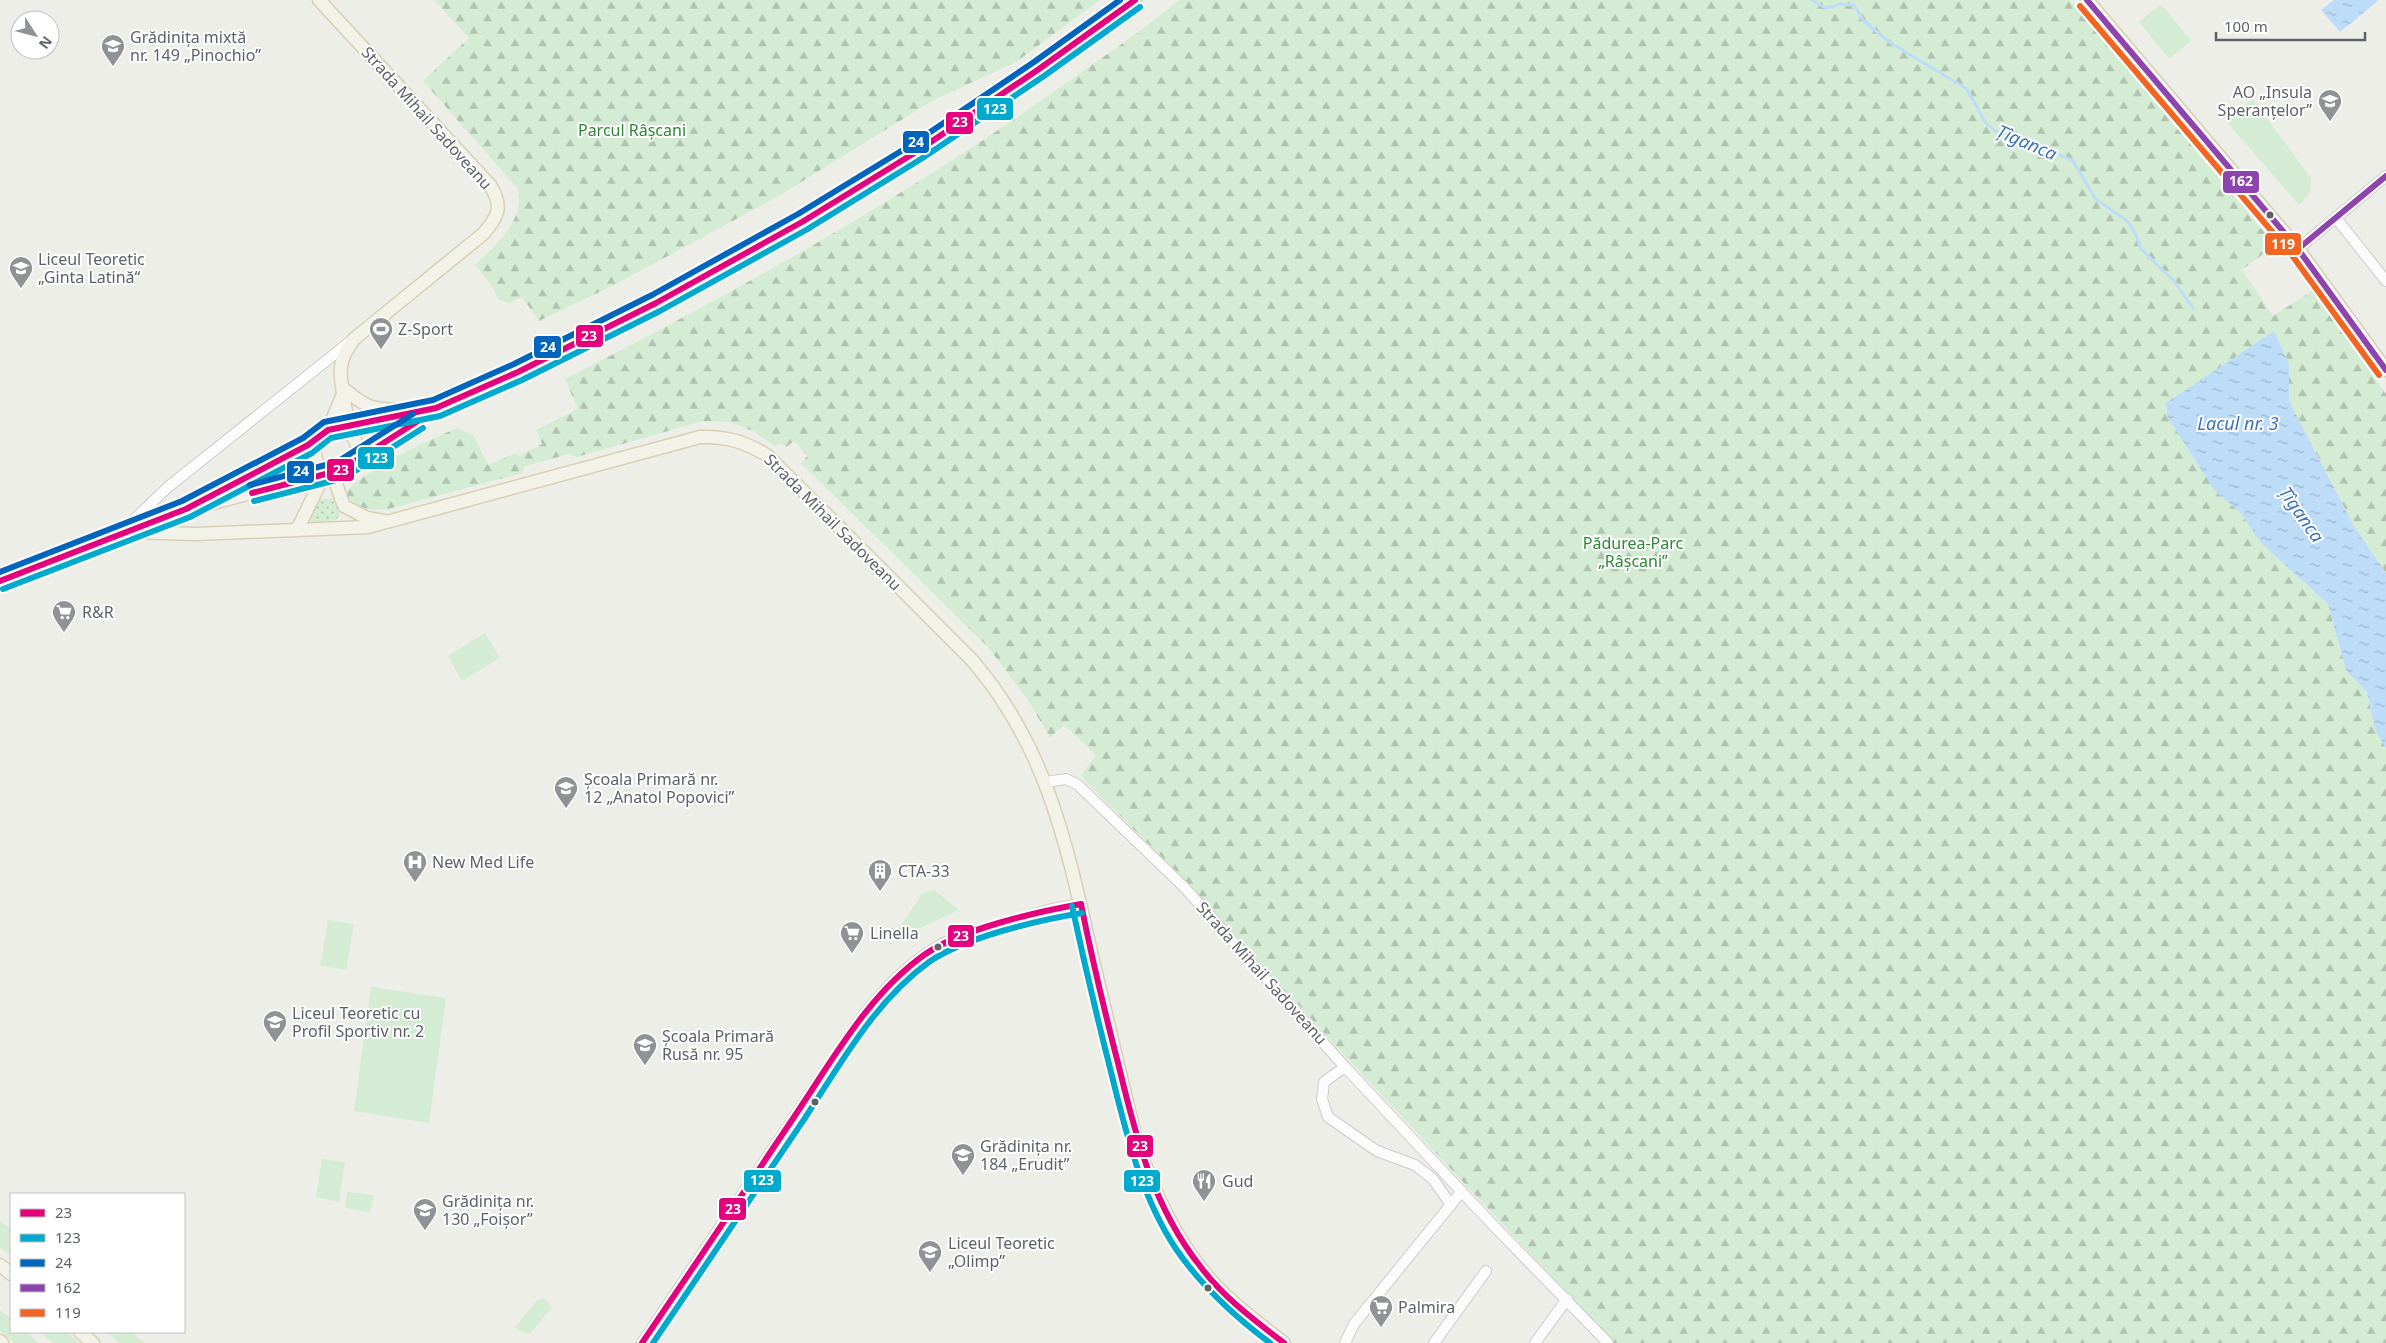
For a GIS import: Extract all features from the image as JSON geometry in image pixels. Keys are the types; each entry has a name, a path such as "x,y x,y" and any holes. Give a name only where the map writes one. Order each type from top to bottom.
{"main road":[{"name":"Strada Mihail Sadoveanu","path":"319,0 490,185 498,198 499,206 490,226 483,234 354,339 345,353 340,375 344,390 347,431"},
{"path":"186,509 344,469 436,408 518,372 647,308 802,222 968,118 1135,0"},
{"path":"2087,0 2298,249 2386,370"},
{"name":"Strada Mihail Sadoveanu","path":"328,430 340,406 344,390"},
{"path":"344,390 364,405 373,409 417,411"},
{"path":"0,581 186,509 318,439 328,430 347,431 417,411 436,408"},
{"path":"330,528 342,522 345,513 336,484 344,469 356,456 356,442 347,431"},
{"name":"Strada Mihail Sadoveanu","path":"130,532 196,534 368,527 700,437 715,436 740,441 768,456 971,659 1013,714 1046,782 1064,837 1136,1140 1160,1202 1182,1242 1208,1276 1235,1304 1284,1343"},
{"path":"318,439 315,445 316,460 324,474"},
{"path":"297,530 324,474"},
{"name":"Strada Mihail Sadoveanu","path":"344,506 367,518 386,521"},
{"path":"306,513 307,522 315,529"},
{"path":"0,1264 10,1273"},
{"path":"81,1333 94,1343"}],"street":[{"path":"2298,249 2386,176"},
{"path":"2336,218 2386,282"},
{"path":"116,537 168,487 354,339"},
{"name":"Strada Mihail Sadoveanu","path":"1046,782 1066,779 1078,785 1184,887 1345,1067 1492,1224 1608,1343"},
{"path":"642,1343 853,1030 888,985 912,963 942,943 956,937 1052,909 1081,904"},
{"path":"1345,1067 1324,1082 1322,1099 1328,1117 1377,1151 1415,1165 1434,1179 1451,1205"},
{"path":"1345,1343 1354,1324 1462,1191"},
{"path":"1434,1343 1486,1271"},
{"path":"1535,1343 1567,1299"}],"green space":[{"name":"Parcul Râșcani","path":"434,0 1100,0 1016,62 932,101 777,197 614,285 539,321 522,297 509,303 499,300 491,285 475,265 500,241 513,222 519,201 518,189 423,81 469,38"},
{"name":"Pădurea-Parc „Râșcani”","path":"1179,0 2069,0 2275,245 2242,270 2273,316 2312,291 2386,394 2386,573 2355,528 2289,401 2289,364 2274,331 2215,491 2240,511 2261,543 2328,604 2346,670 2367,692 2375,729 2386,748 2386,1343 1614,1343 1345,1056 1183,878 1087,783 1081,775 1096,755 1064,725 1050,738 1028,700 987,646 801,463 807,456 794,441 786,447 779,443 775,447 755,432 730,422 703,421 577,457 569,454 526,466 522,473 388,509 364,508 354,503 346,494 364,476 379,467 457,428 473,435 488,465 516,453 518,456 542,444 536,430 578,409 565,379 694,312 884,203 1006,125 1124,43"},
{"path":"2161,4 2191,41 2169,59 2139,22"},
{"path":"2253,99 2311,178 2310,190 2299,205 2226,121"},
{"path":"334,498 339,512 336,520 315,523 311,521 310,515 318,500"},
{"path":"485,633 500,658 462,681 448,656"},
{"path":"934,890 959,910 903,936 898,933 898,929 923,893"},
{"path":"328,920 354,924 346,970 320,965"},
{"path":"371,987 446,998 429,1123 354,1111"},
{"path":"322,1159 345,1162 339,1202 316,1197"},
{"path":"347,1192 374,1195 370,1212 345,1208"},
{"path":"0,1220 10,1228 10,1255 0,1247"},
{"path":"544,1298 552,1307 530,1334 518,1331 515,1327 537,1300"},
{"path":"0,1310 10,1318 10,1333 27,1333 39,1343 14,1343 0,1331"},
{"path":"41,1333 67,1333 79,1343 53,1343"},
{"path":"108,1333 132,1333 145,1343 120,1343"}],"water":[{"path":"2334,0 2378,1 2340,32 2321,10"},
{"name":"Lacul nr. 3","path":"2274,331 2289,364 2289,401 2355,528 2386,573 2386,748 2375,730 2367,692 2346,670 2328,604 2261,543 2240,512 2215,491 2168,418 2166,403"}],"waterway":[{"name":"Țîganca","path":"1811,0 1826,8 1841,4 1854,5 1863,20 1889,42 1967,89 1985,122 1995,131 2052,151 2073,161 2095,198 2128,222 2136,235 2141,249 2174,281 2193,308"}],"transit line":[{"name":"24","path":"0,572 182,501 303,438 324,422 433,400 514,364 652,295 798,214 911,145 1034,62 1120,0"},
{"name":"23","path":"0,581 186,509 308,445 328,430 436,408 518,372 656,303 802,222 916,152 1039,69 1135,0"},
{"name":"162","path":"2087,0 2298,249 2386,370"},
{"name":"119","path":"2080,6 2291,254 2379,375"},
{"name":"123","path":"3,589 190,517 312,453 331,438 440,416 522,380 660,311 806,230 921,159 1044,76 1140,7"},
{"name":"162","path":"2298,249 2386,176"},
{"name":"24","path":"250,485 337,462 413,414"},
{"name":"23","path":"252,493 341,470 418,421"},
{"name":"123","path":"254,501 344,478 423,428"},
{"name":"23","path":"1081,904 1132,1120 1149,1171 1170,1220 1184,1244 1219,1288 1239,1308 1284,1343"},
{"name":"23","path":"642,1343 852,1030 885,990 924,955 958,937 1021,917 1081,904"},
{"name":"123","path":"1072,906 1123,1118 1136,1163 1153,1208 1176,1249 1197,1276 1231,1311 1270,1343"},
{"name":"123","path":"653,1343 860,1034 892,995 929,962 962,945 1024,925 1082,913"}],"place":[{"name":"Grădinița mixtă nr. 149 „Pinochio”","path":"113,67"},
{"name":"AO „Insula Speranțelor”","path":"2330,122"},
{"name":"Liceul Teoretic „Ginta Latină“","path":"21,289"},
{"name":"Z-Sport","path":"381,350"},
{"name":"R&R","path":"64,633"},
{"name":"Școala Primară nr. 12 „Anatol Popovici”","path":"566,809"},
{"name":"New Med Life","path":"415,883"},
{"name":"CTA-33","path":"880,892"},
{"name":"Linella","path":"852,954"},
{"name":"Liceul Teoretic cu Profil Sportiv nr. 2","path":"275,1043"},
{"name":"Școala Primară Rusă nr. 95","path":"645,1066"},
{"name":"Grădinița nr. 184 „Erudit”","path":"963,1176"},
{"name":"Gud","path":"1204,1202"},
{"name":"Grădinița nr. 130 „Foișor”","path":"425,1231"},
{"name":"Liceul Teoretic „Olimp”","path":"930,1273"},
{"name":"Palmira","path":"1381,1328"}]}
